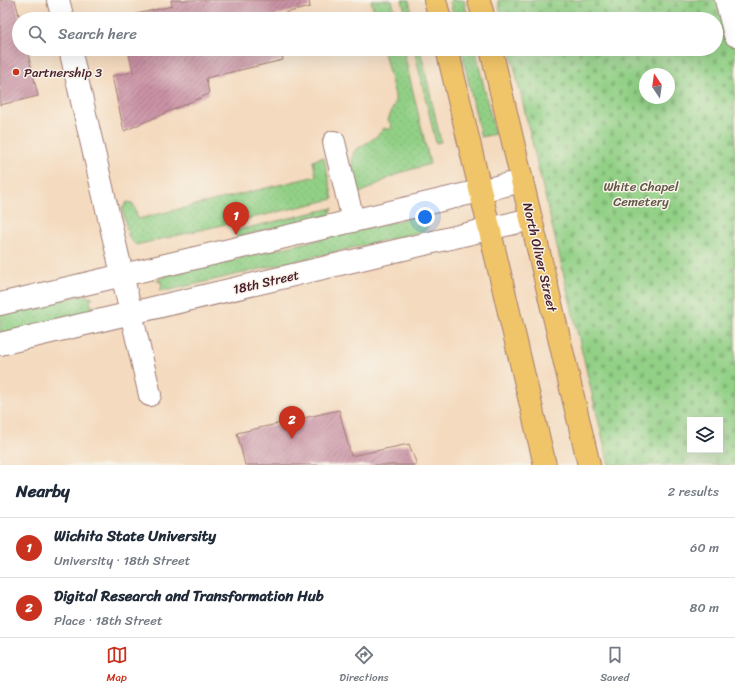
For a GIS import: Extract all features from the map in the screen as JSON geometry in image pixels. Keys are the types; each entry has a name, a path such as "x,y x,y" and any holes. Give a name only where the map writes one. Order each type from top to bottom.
{"main road":[{"path":"435,0 438,12"},
{"path":"479,0 482,12"},
{"path":"449,56 545,465"},
{"name":"North Oliver Street","path":"493,56 589,465"}],"street":[{"path":"58,0 61,12"},
{"path":"726,0 735,35"},
{"path":"72,56 150,395"},
{"path":"334,142 353,220"},
{"path":"0,304 122,274 522,181"},
{"name":"18th Street","path":"0,344 531,219"}],"green space":[{"path":"371,0 392,0 395,12 374,12"},
{"path":"402,0 409,0 412,12 405,12"},
{"path":"450,0 464,0 467,12 453,12"},
{"name":"White Chapel Cemetery","path":"498,0 735,0 735,465 609,465 512,56 723,56 723,12 501,12"},
{"path":"385,56 405,56 430,164 399,173 360,193 353,170 352,157 357,149 375,138 384,128 389,130 392,126 388,120 395,103 395,95"},
{"path":"416,56 422,56 441,142 436,143"},
{"path":"463,56 477,56 495,134 481,137"},
{"path":"322,157 324,158 333,199 136,245 129,238 122,209 127,202 132,203 134,206 138,219 316,176 313,161"},
{"path":"333,208 329,215 237,237 234,231"},
{"path":"423,215 428,218 430,223 425,231 170,290 159,290 162,287 161,282 157,281 164,276"},
{"path":"83,295 93,298 90,300 91,306 96,307 89,313 0,335 0,314"}],"building":[{"name":"Partnership 3","path":"0,0 15,0 18,12 12,12 12,56 29,56 38,96 0,105"},
{"path":"171,0 309,0 310,7 289,12 145,12 172,6"},
{"path":"130,56 282,56 283,60 206,78 209,94 124,131 112,76 133,72"},
{"path":"339,410 351,456 409,444 417,465 245,465 237,433"}],"place":[{"name":"Partnership 3","path":"16,72"},
{"name":"Wichita State University","path":"236,235"},
{"name":"Digital Research and Transformation Hub","path":"292,439"}]}
